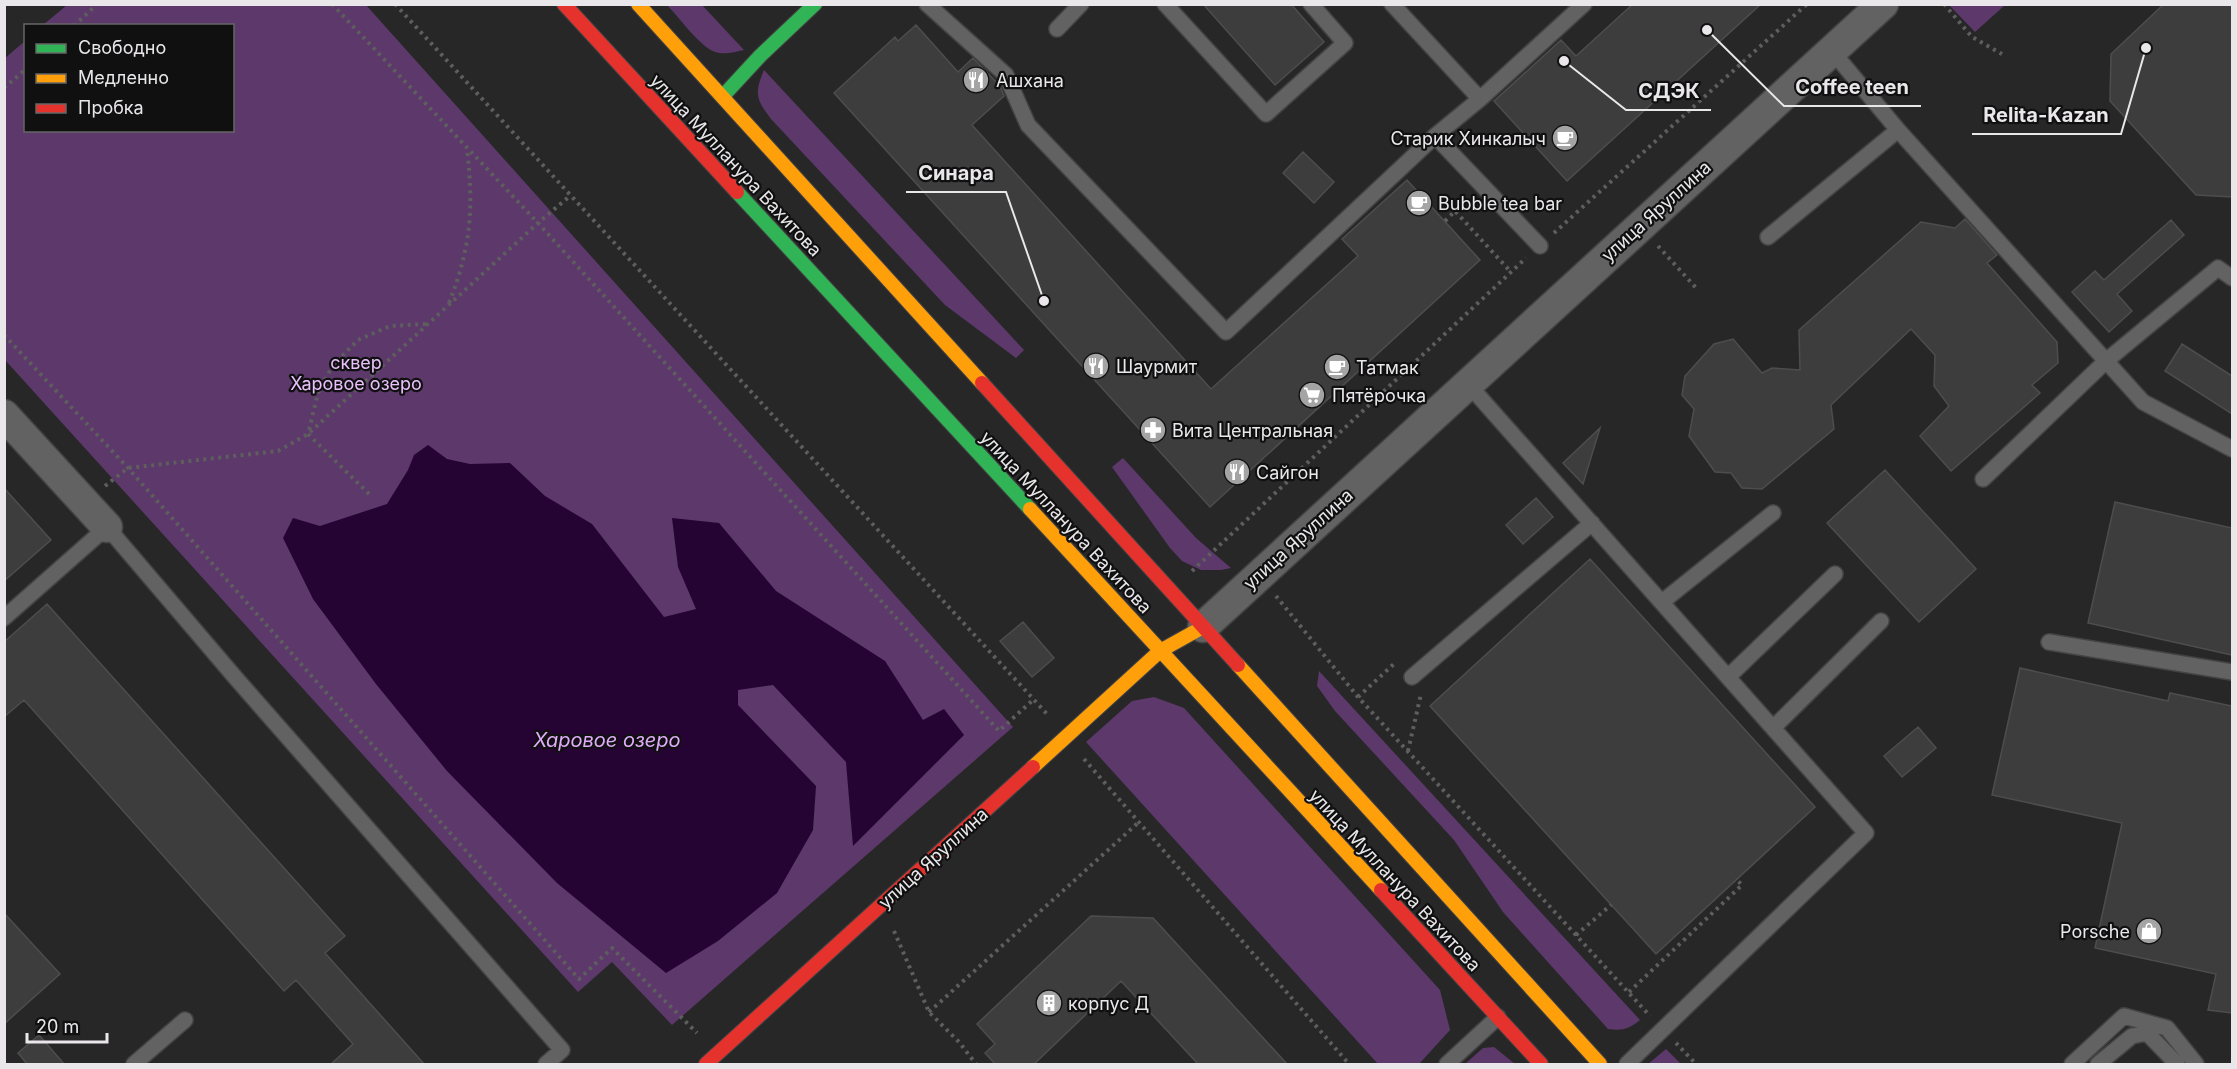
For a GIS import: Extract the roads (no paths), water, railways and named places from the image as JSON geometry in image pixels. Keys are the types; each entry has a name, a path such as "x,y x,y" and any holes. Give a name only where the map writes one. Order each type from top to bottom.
{"main road":[{"name":"улица Мулланура Вахитова","path":"564,4 1541,1065"},
{"name":"улица Мулланура Вахитова","path":"638,4 1600,1065"},
{"path":"723,96 760,56 814,4"},
{"name":"улица Яруллина","path":"706,1065 1160,651 1203,627"}],"street":[{"name":"улица Яруллина","path":"1203,627 1883,4"},
{"path":"4,415 107,527"}],"lane":[{"path":"927,4 1006,75 1028,125 1226,332 1435,136 1480,99 1584,4"},
{"path":"1057,29 1081,4"},
{"path":"1165,4 1266,114 1346,43 1311,4"},
{"path":"1392,4 1480,99"},
{"path":"1832,51 1898,130 2143,402 2232,449"},
{"path":"1768,237 1898,130"},
{"path":"1435,136 1540,246"},
{"path":"1983,479 2106,361 2218,268 2232,278"},
{"path":"1468,384 1866,833 1627,1065"},
{"path":"1662,602 1773,513"},
{"path":"1412,677 1592,523"},
{"path":"4,618 107,527 234,676 562,1050 546,1065"},
{"path":"1728,677 1835,574"},
{"path":"1773,728 1881,621"},
{"path":"2049,642 2232,672"},
{"path":"2072,1065 2124,1016 2167,1028 2196,1065"},
{"path":"1447,1065 1498,1017"},
{"path":"134,1065 185,1020"},
{"path":"2098,1065 2132,1036 2147,1033 2177,1065"}],"water":[{"name":"Харовое озеро","path":"428,445 447,459 470,464 510,463 545,496 592,524 664,617 696,609 678,567 672,518 719,523 776,591 885,661 923,720 944,709 964,735 853,846 846,762 773,685 738,690 738,705 816,786 813,830 777,893 718,941 666,973 557,883 447,771 376,684 313,599 283,538 293,518 320,526 387,504 408,470 414,455"}],"place":[{"name":"Coffee teen","path":"1707,30"},
{"name":"Relita-Kazan","path":"2146,48"},
{"name":"СДЭК","path":"1564,61"},
{"name":"Ашхана","path":"976,80"},
{"name":"Старик Хинкалыч","path":"1565,138"},
{"name":"Bubble tea bar","path":"1419,203"},
{"name":"Синара","path":"1044,301"},
{"name":"Шаурмит","path":"1096,366"},
{"name":"Татмак","path":"1337,367"},
{"name":"Пятёрочка","path":"1312,395"},
{"name":"Вита Центральная","path":"1153,430"},
{"name":"Сайгон","path":"1237,472"},
{"name":"Porsche","path":"2149,931"},
{"name":"корпус Д","path":"1049,1003"}],"park label":[{"name":"сквер Харовое озеро","path":"356,372"}]}
